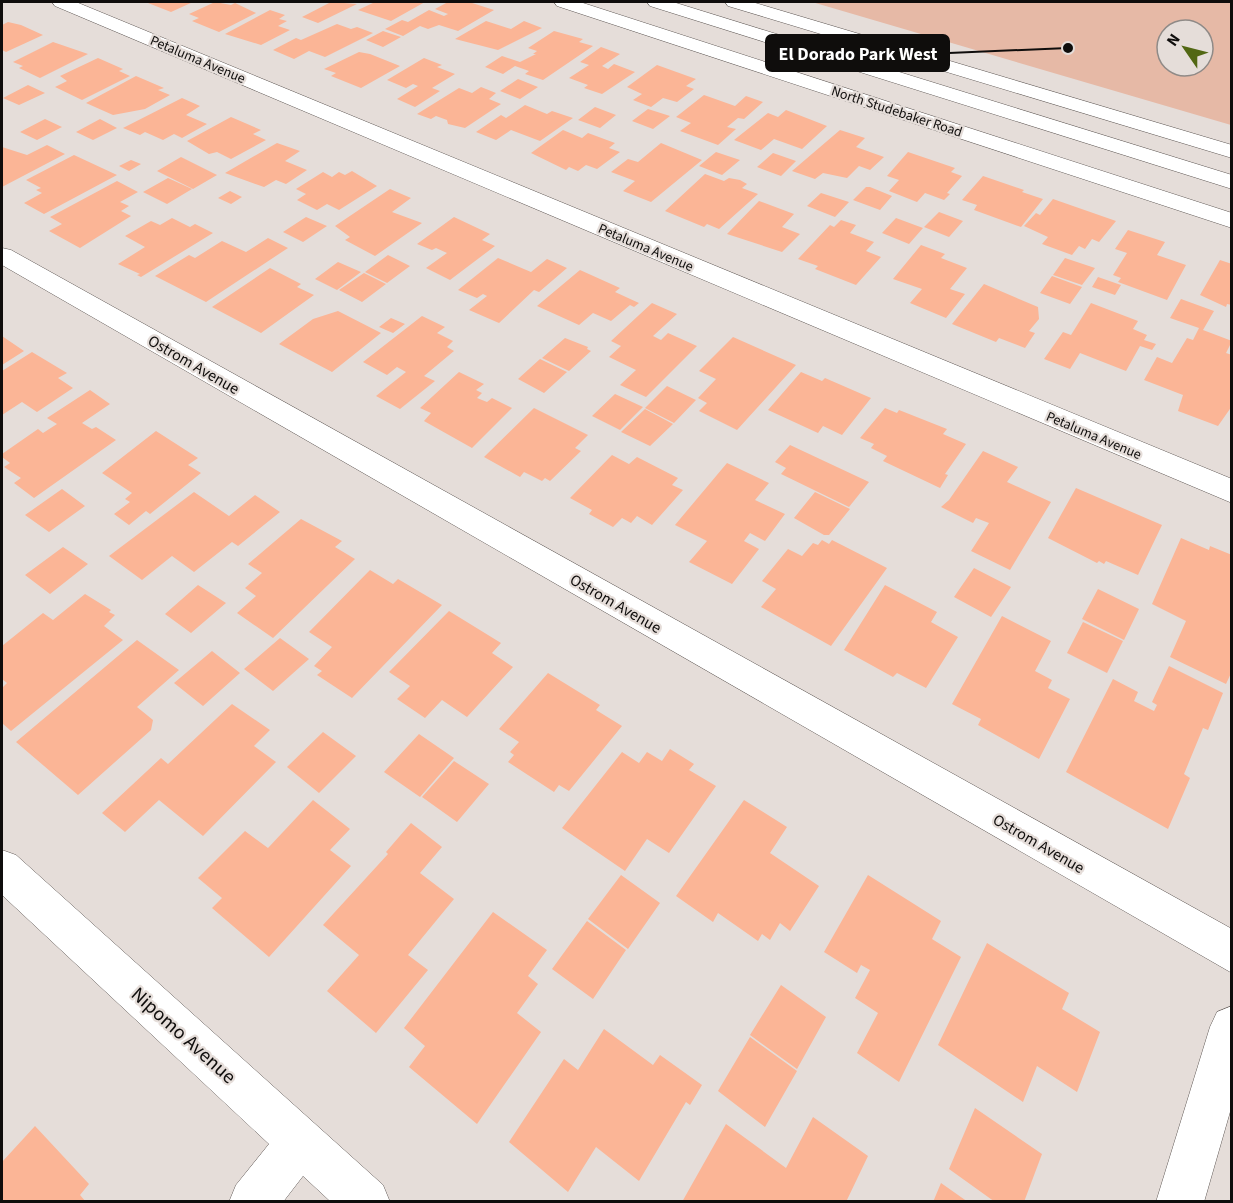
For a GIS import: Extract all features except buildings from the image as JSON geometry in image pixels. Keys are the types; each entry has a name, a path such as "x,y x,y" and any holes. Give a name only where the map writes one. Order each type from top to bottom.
{"street":[{"name":"Petaluma Avenue","path":"61,2 1232,492"},
{"name":"North Studebaker Road","path":"563,2 1232,221"},
{"name":"North Studebaker Road","path":"656,2 1232,182"},
{"path":"734,2 1232,152"},
{"name":"Ostrom Avenue","path":"2,255 1232,952"},
{"name":"Nipomo Avenue","path":"2,869 366,1202"},
{"path":"1180,1202 1232,1027"},
{"path":"253,1202 301,1142"}],"shaded area":[{"path":"812,2 1231,2 1231,125"}],"place":[{"name":"El Dorado Park West","path":"1068,48"}]}
